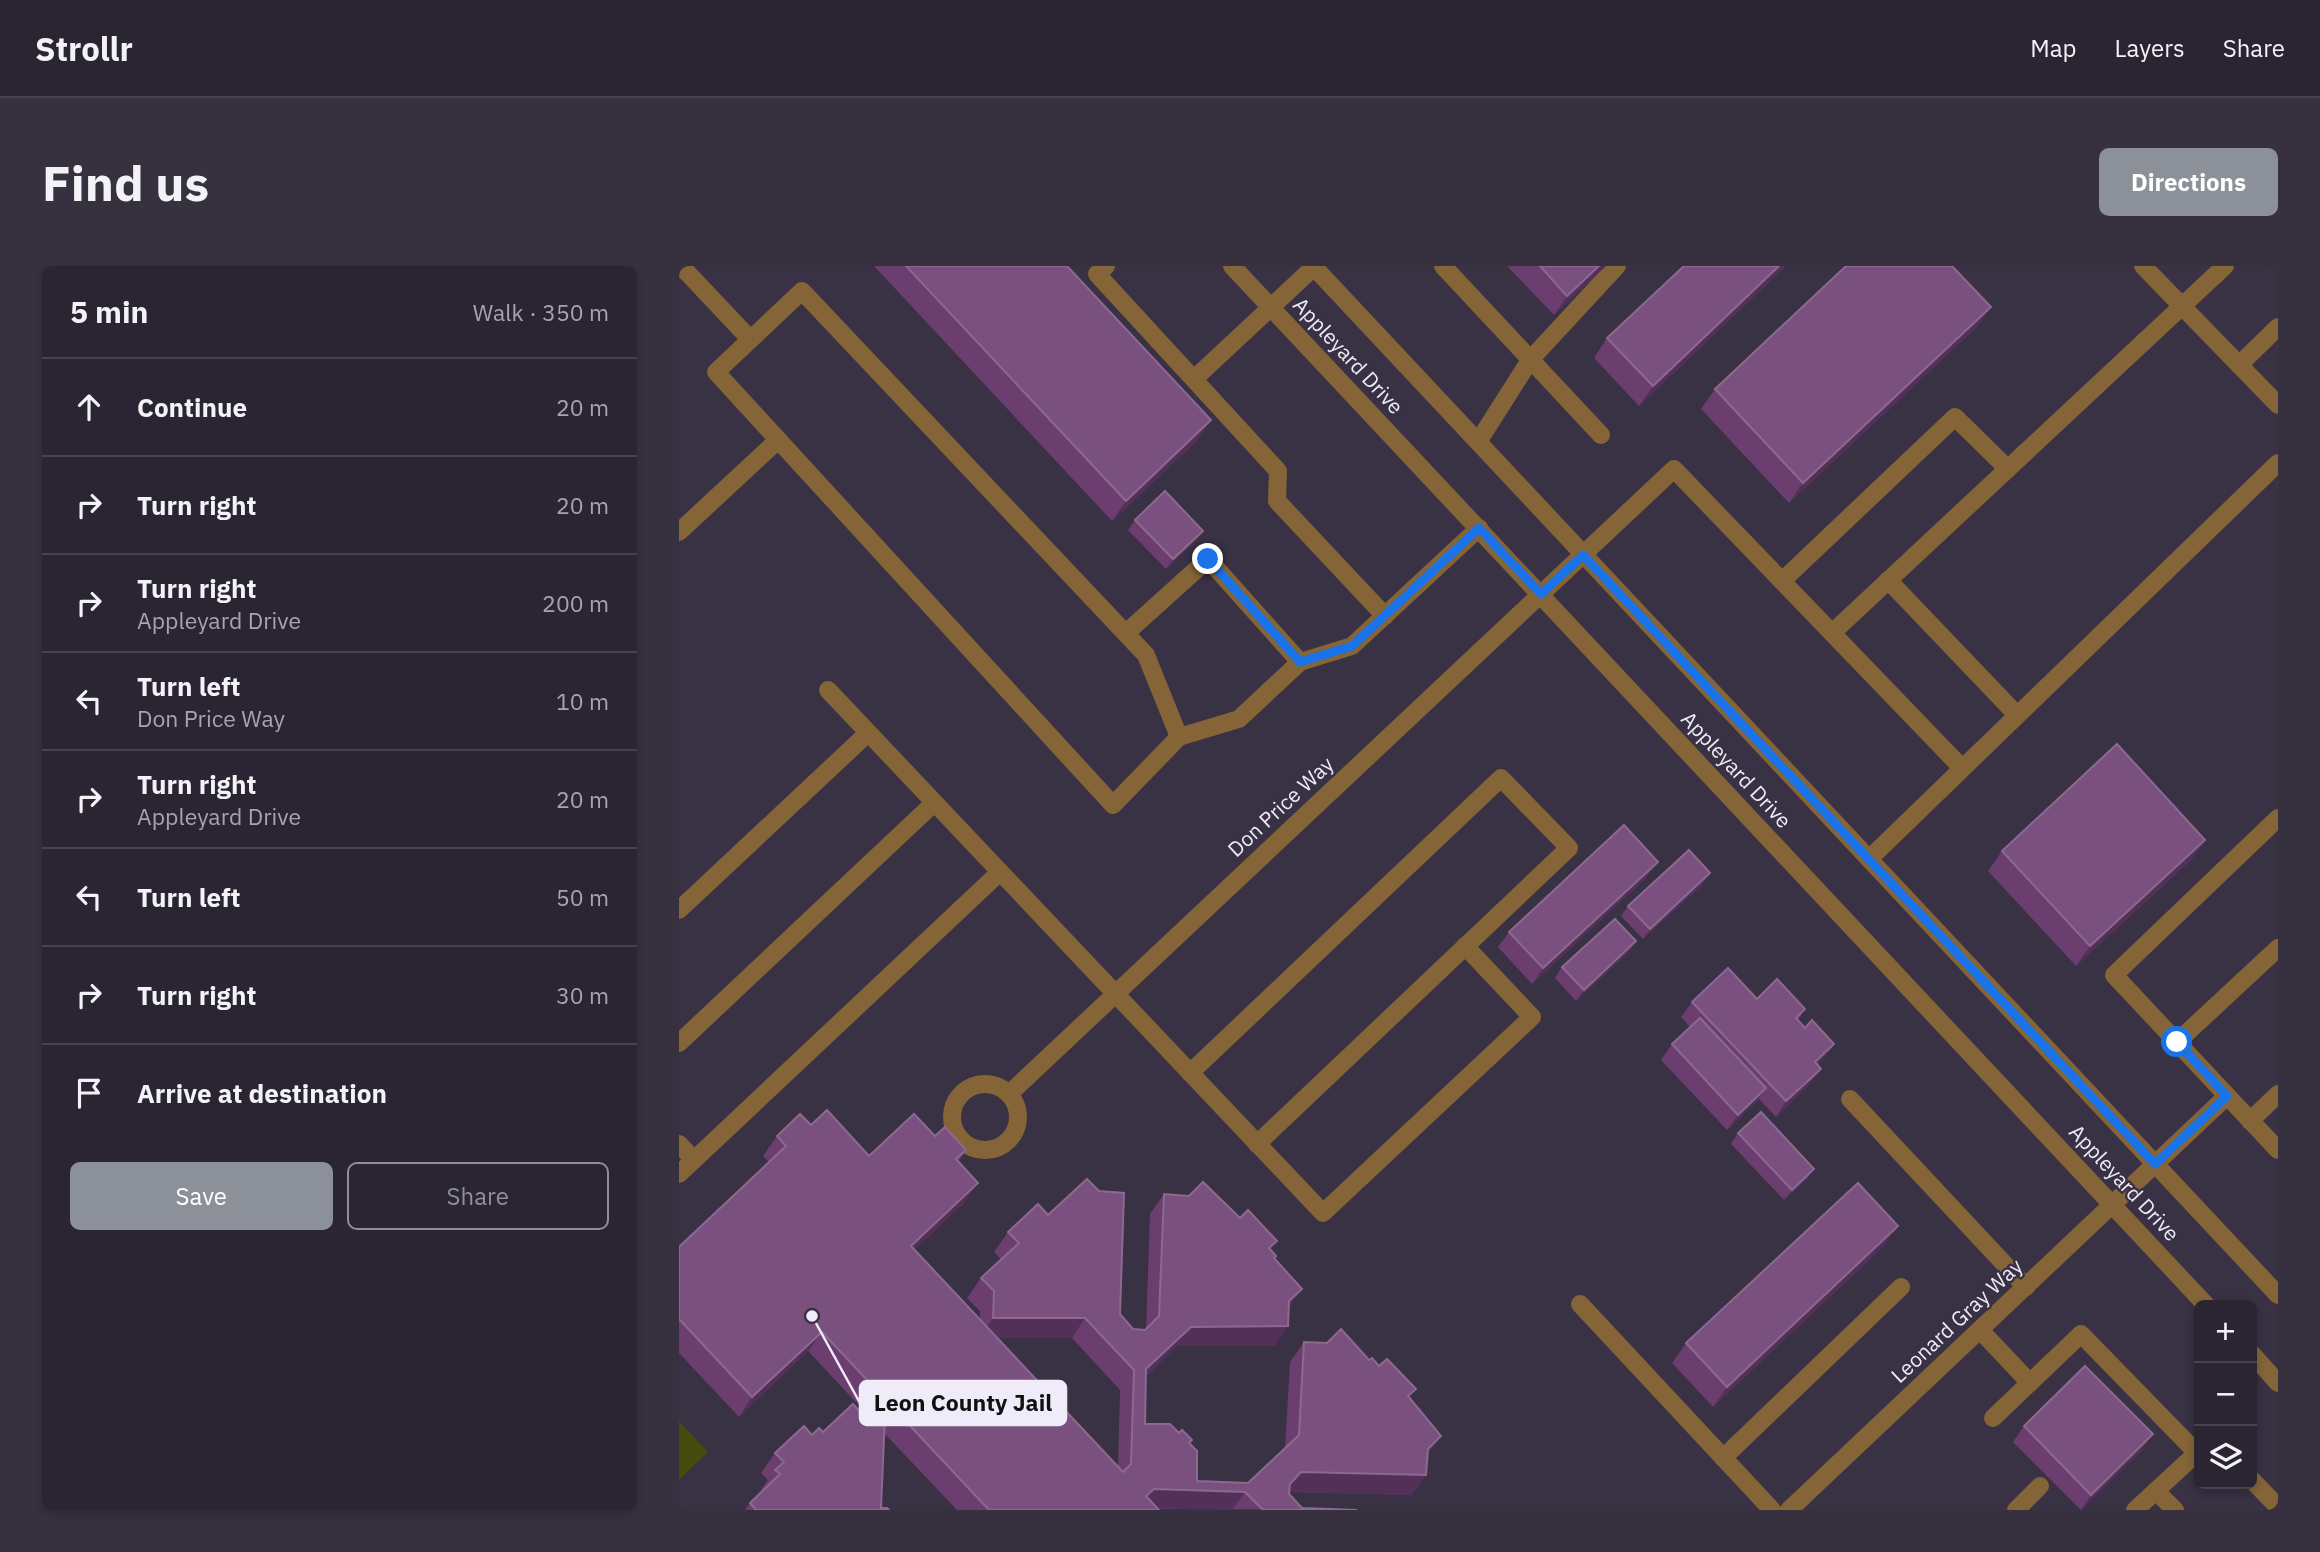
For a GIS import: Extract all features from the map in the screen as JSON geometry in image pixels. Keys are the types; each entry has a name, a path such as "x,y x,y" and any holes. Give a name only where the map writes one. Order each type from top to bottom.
{"street":[{"path":"681,266 750,340"},
{"path":"1106,266 1097,274 1278,471 1277,501 1385,616"},
{"name":"Appleyard Drive","path":"1232,266 2201,1300"},
{"path":"1443,266 1601,435"},
{"path":"1478,442 1530,360 1617,266"},
{"path":"2143,266 2278,405"},
{"path":"1832,633 2225,266"},
{"path":"1194,379 1313,267"},
{"name":"Appleyard Drive","path":"1313,267 2278,1295"},
{"path":"1179,737 1146,656 801,291 716,372 1113,805 1179,737 1239,719 1300,662 1352,646 1479,528"},
{"path":"2239,365 2278,327"},
{"path":"1962,768 1782,581 1955,416 2008,469"},
{"path":"679,532 778,440"},
{"path":"1869,859 2278,463"},
{"name":"Don Price Way","path":"1009,1094 1674,469 1782,581"},
{"path":"1126,633 1208,559 1300,662"},
{"path":"1888,580 2017,715"},
{"path":"828,690 1323,1213 1532,1017 1465,946"},
{"path":"679,911 868,733"},
{"path":"1190,1073 1501,778 1569,848 1257,1143"},
{"path":"679,1043 935,803"},
{"path":"2278,818 2114,975 2278,1150"},
{"path":"679,1174 1000,872"},
{"path":"2177,1042 2278,948"},
{"path":"2250,1121 2278,1094"},
{"name":"Leonard Gray Way","path":"1789,1510 2227,1096"},
{"path":"1850,1099 2026,1287"},
{"path":"679,1143 694,1160"},
{"path":"1723,1458 1901,1287"},
{"path":"1580,1304 1772,1510"},
{"path":"1980,1331 2030,1383"},
{"path":"1993,1418 2081,1334 2194,1448"},
{"path":"2257,1359 2278,1382"},
{"path":"2135,1510 2194,1456"},
{"path":"2257,1485 2278,1507"},
{"path":"2016,1510 2041,1486"},
{"path":"2156,1491 2175,1510"}],"green space":[{"path":"679,1421 708,1452 679,1480"}],"building":[{"path":"906,266 1067,266 1211,420 1126,501"},
{"path":"1540,266 1599,266 1567,296"},
{"path":"1684,266 1779,266 1653,386 1607,338"},
{"path":"1846,266 1952,266 1991,307 1803,483 1715,389"},
{"path":"1165,491 1203,531 1173,559 1135,520"},
{"path":"2117,744 2205,840 2090,946 2002,851"},
{"path":"1624,825 1658,862 1543,968 1509,932"},
{"path":"1689,850 1710,873 1650,929 1628,906"},
{"path":"1615,919 1636,941 1584,990 1562,967"},
{"path":"1728,968 1757,999 1777,979 1805,1009 1796,1018 1805,1028 1812,1020 1834,1044 1815,1062 1821,1069 1786,1101 1692,1002"},
{"path":"1700,1018 1766,1088 1738,1115 1672,1044"},
{"path":"827,1110 869,1156 914,1114 935,1136 945,1127 966,1150 956,1159 978,1183 911,1246 1123,1472 1131,1464 1134,1370 1085,1318 993,1318 994,1291 981,1278 1019,1243 1008,1232 1038,1204 1048,1215 1087,1179 1099,1191 1124,1193 1120,1314 1133,1329 1145,1330 1159,1316 1164,1194 1189,1196 1203,1182 1240,1218 1248,1210 1277,1241 1269,1248 1276,1256 1274,1258 1302,1289 1289,1301 1288,1326 1191,1327 1146,1369 1145,1424 1170,1424 1179,1433 1182,1430 1192,1440 1189,1443 1197,1451 1197,1481 1248,1483 1299,1435 1304,1342 1327,1343 1341,1329 1369,1360 1372,1358 1379,1366 1387,1359 1416,1389 1408,1396 1441,1436 1428,1449 1426,1475 1301,1472 1290,1484 1289,1494 1302,1508 1357,1510 1263,1510 1245,1492 1154,1489 1146,1496 1159,1510 989,1510 822,1332 752,1397 679,1319 679,1247 786,1146 777,1136 800,1114 811,1125"},
{"path":"1761,1112 1814,1169 1792,1190 1738,1133"},
{"path":"1858,1183 1898,1226 1727,1387 1686,1343"},
{"path":"2085,1366 2153,1434 2091,1495 2024,1426"},
{"path":"853,1404 862,1414 885,1416 881,1508 889,1510 756,1510 750,1503 780,1474 775,1470 784,1462 775,1453 804,1426 812,1435 819,1428 823,1432"}],"place":[{"name":"Leon County Jail","path":"812,1316"}],"route":[{"path":"1208,559 1300,662 1352,646 1479,528 1541,594 1583,555 2155,1164 2227,1096 2177,1042"}]}
